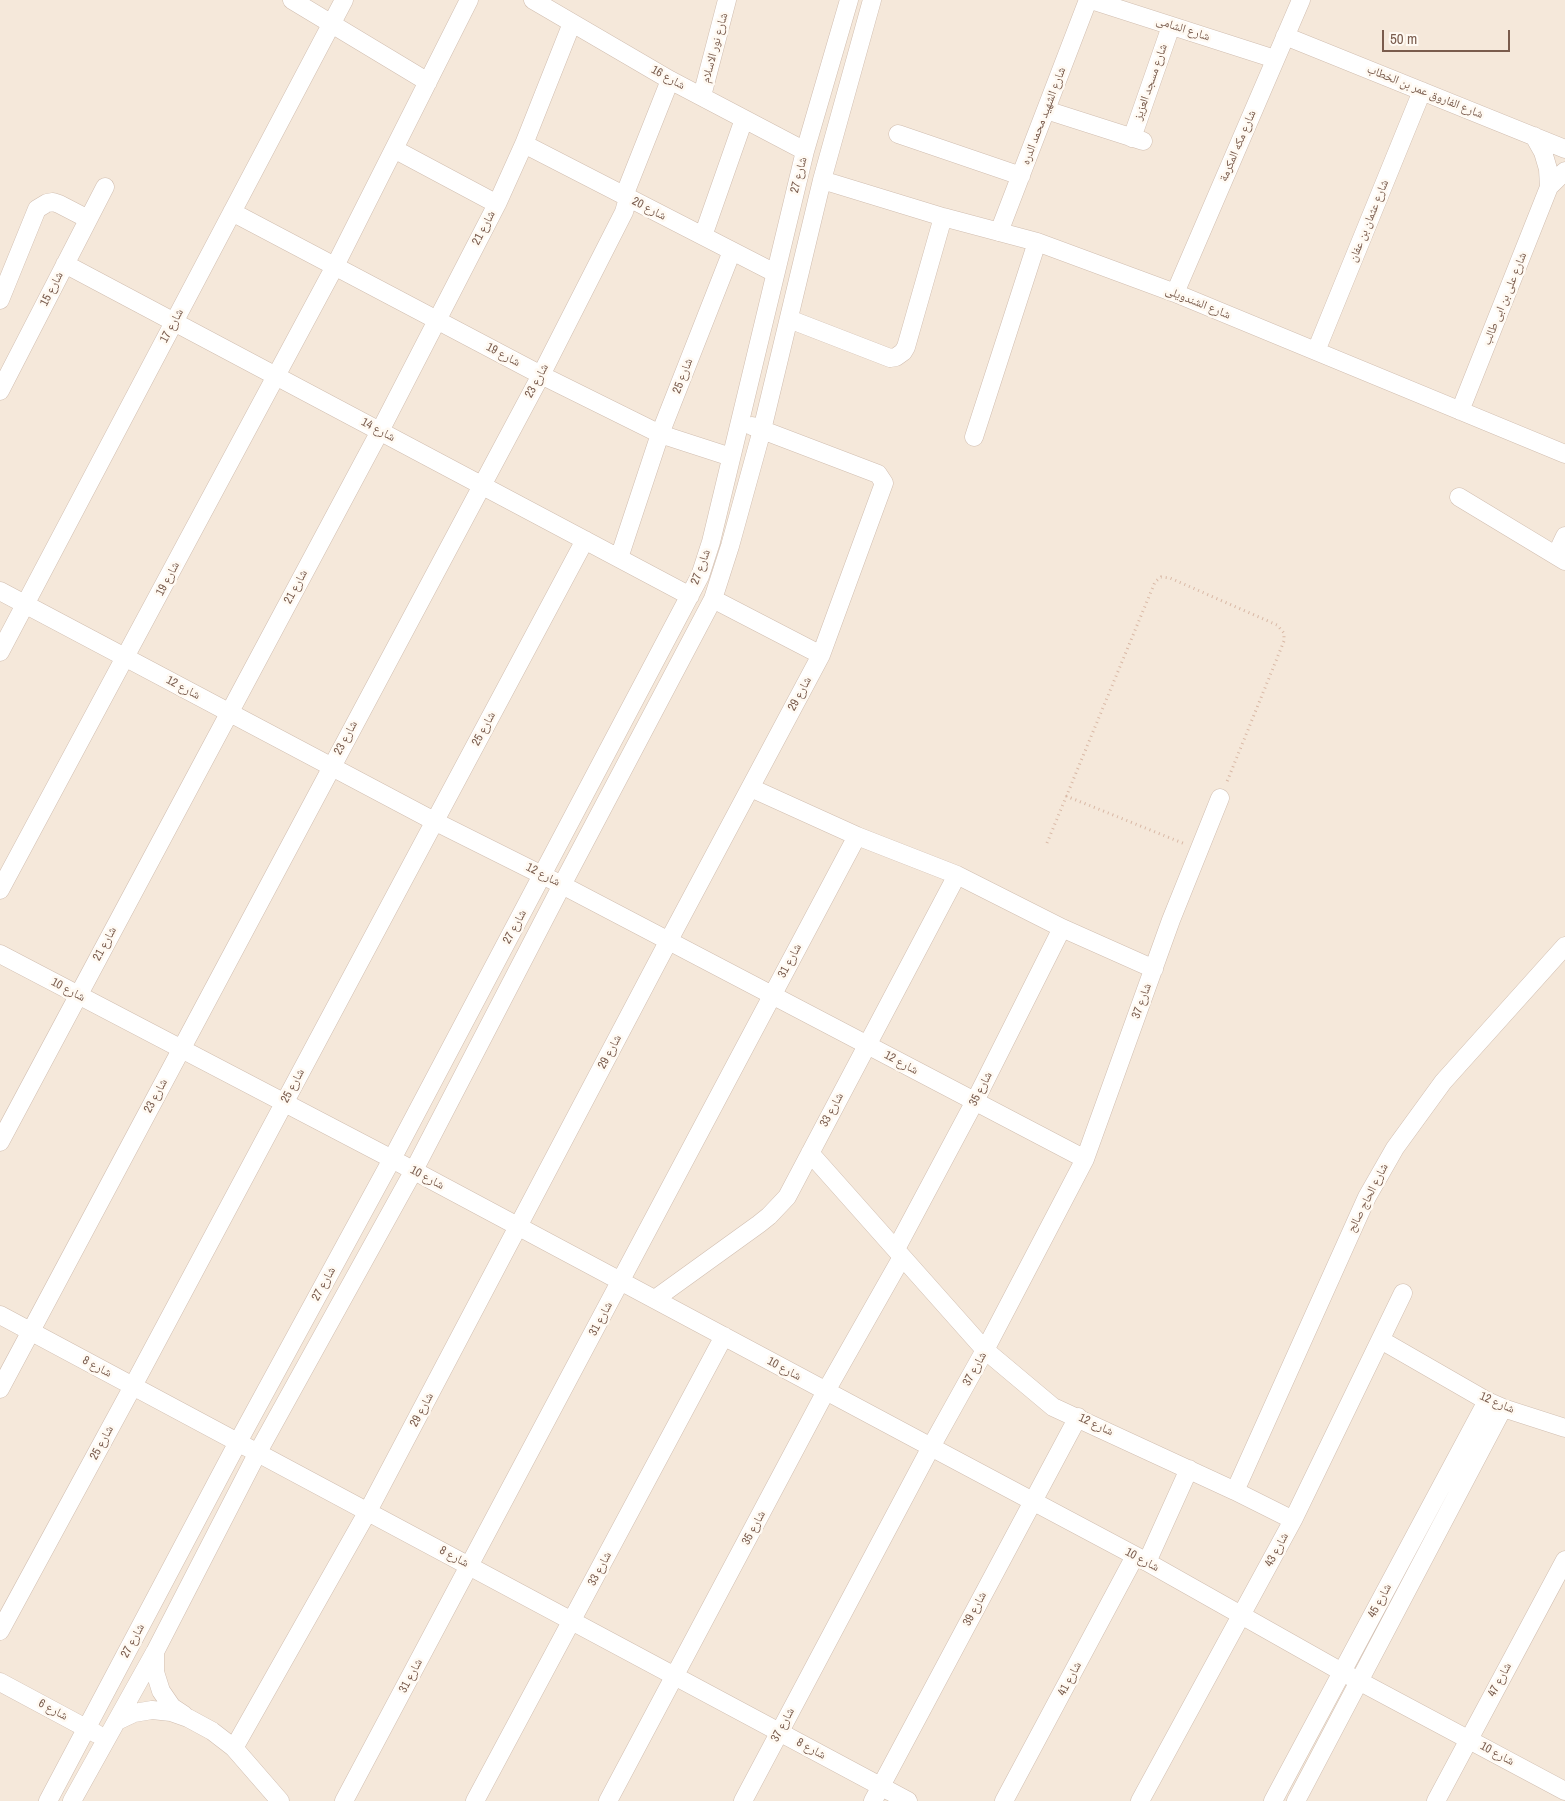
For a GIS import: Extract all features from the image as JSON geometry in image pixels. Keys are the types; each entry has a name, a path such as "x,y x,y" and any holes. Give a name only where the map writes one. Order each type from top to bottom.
{"street":[{"path":"292,0 428,82"},
{"name":"شارع 17","path":"0,652 344,0"},
{"name":"شارع 19","path":"0,890 335,266 469,0"},
{"name":"شارع 16","path":"533,0 670,80 805,151"},
{"name":"شارع نور الاسلام","path":"702,96 727,0"},
{"name":"شارع 27","path":"48,1801 238,1442 392,1159 700,576 711,542 805,151 848,0"},
{"name":"شارع 27","path":"72,1801 155,1652 258,1452 414,1170 562,884 713,599 730,546 762,430 822,180 872,0"},
{"name":"شارع الشامى","path":"1090,0 1275,59"},
{"name":"شارع الشهيد محمد الدره","path":"999,232 1090,0"},
{"name":"شارع مكه المكرمة","path":"1175,293 1301,0"},
{"name":"شارع 21","path":"0,1142 437,321 524,144 572,23"},
{"name":"شارع مسجد العزيز","path":"1046,110 1137,140 1171,26"},
{"name":"شارع الفاروق عمر بن الخطاب","path":"1285,36 1565,149"},
{"name":"شارع 23","path":"0,1389 541,375 624,212 628,198 626,191 670,80"},
{"name":"شارع عثمان بن عفان","path":"1316,351 1422,91"},
{"path":"703,236 744,119"},
{"path":"898,134 1021,176"},
{"name":"شارع على بن ابى طالب","path":"1534,136 1543,152 1548,169 1549,187"},
{"name":"شارع 20","path":"524,144 775,273"},
{"path":"394,149 496,204"},
{"name":"شارع على بن ابى طالب","path":"1460,411 1549,187 1565,170"},
{"name":"شارع الشندويلى","path":"822,180 943,217 1037,242 1175,293 1565,454"},
{"name":"شارع 15","path":"0,390 105,187"},
{"path":"0,300 37,209 42,205 53,202 88,219"},
{"name":"شارع 19","path":"232,212 541,375 660,434 731,457"},
{"path":"789,319 890,358 896,357 903,352 906,346 943,217"},
{"path":"974,437 1037,242"},
{"name":"شارع 25","path":"619,558 660,434 732,251"},
{"name":"شارع 14","path":"65,264 690,596"},
{"name":"شارع 29","path":"234,1748 368,1511 519,1227 668,940 821,655 884,483 878,474 740,422"},
{"path":"1459,497 1561,558 1565,536"},
{"name":"شارع 25","path":"0,1632 585,540"},
{"name":"شارع 12","path":"0,591 434,821 562,884 1085,1159"},
{"path":"713,599 821,655"},
{"path":"751,788 857,836 957,876 1062,928 1154,969"},
{"name":"شارع 37","path":"743,1801 931,1447 985,1350 1085,1159 1171,920 1220,798"},
{"name":"شارع 31","path":"344,1801 857,836"},
{"name":"شارع 33","path":"655,1300 770,1216 787,1197 957,876"},
{"name":"شارع 35","path":"608,1801 899,1253 1062,928"},
{"name":"شارع الحاج صالح","path":"1235,1491 1367,1197 1395,1148 1443,1082 1565,946"},
{"name":"شارع 10","path":"0,954 414,1170 1141,1559 1342,1672 1565,1791"},
{"name":"شارع 12","path":"810,1152 985,1350 1053,1407 1189,1469 1293,1520"},
{"name":"شارع 43","path":"1140,1801 1243,1615 1293,1520 1403,1294"},
{"name":"شارع 8","path":"0,1315 780,1732 877,1794 908,1801"},
{"name":"شارع 33","path":"476,1801 724,1336"},
{"name":"شارع 12","path":"1381,1340 1495,1404 1565,1428"},
{"name":"شارع 45","path":"1273,1801 1342,1672 1495,1404"},
{"name":"شارع 45","path":"1296,1801 1359,1680 1495,1404"},
{"name":"شارع 39","path":"877,1794 1078,1417"},
{"name":"شارع 41","path":"1004,1801 1141,1559 1189,1469"},
{"name":"شارع 47","path":"1436,1801 1565,1560"},
{"path":"155,1652 154,1672 160,1690 172,1706 188,1718 212,1731 234,1748 280,1801"},
{"name":"شارع 6","path":"0,1682 106,1738"},
{"path":"117,1721 134,1713 152,1710 171,1712 188,1718"}],"path":[{"path":"1047,843 1155,582 1161,577 1165,577 1277,625 1284,633 1284,641 1220,798"},
{"path":"1066,796 1200,850"}],"shaded area":[{"path":"0,0 1565,0 1565,1801 0,1801"}]}
